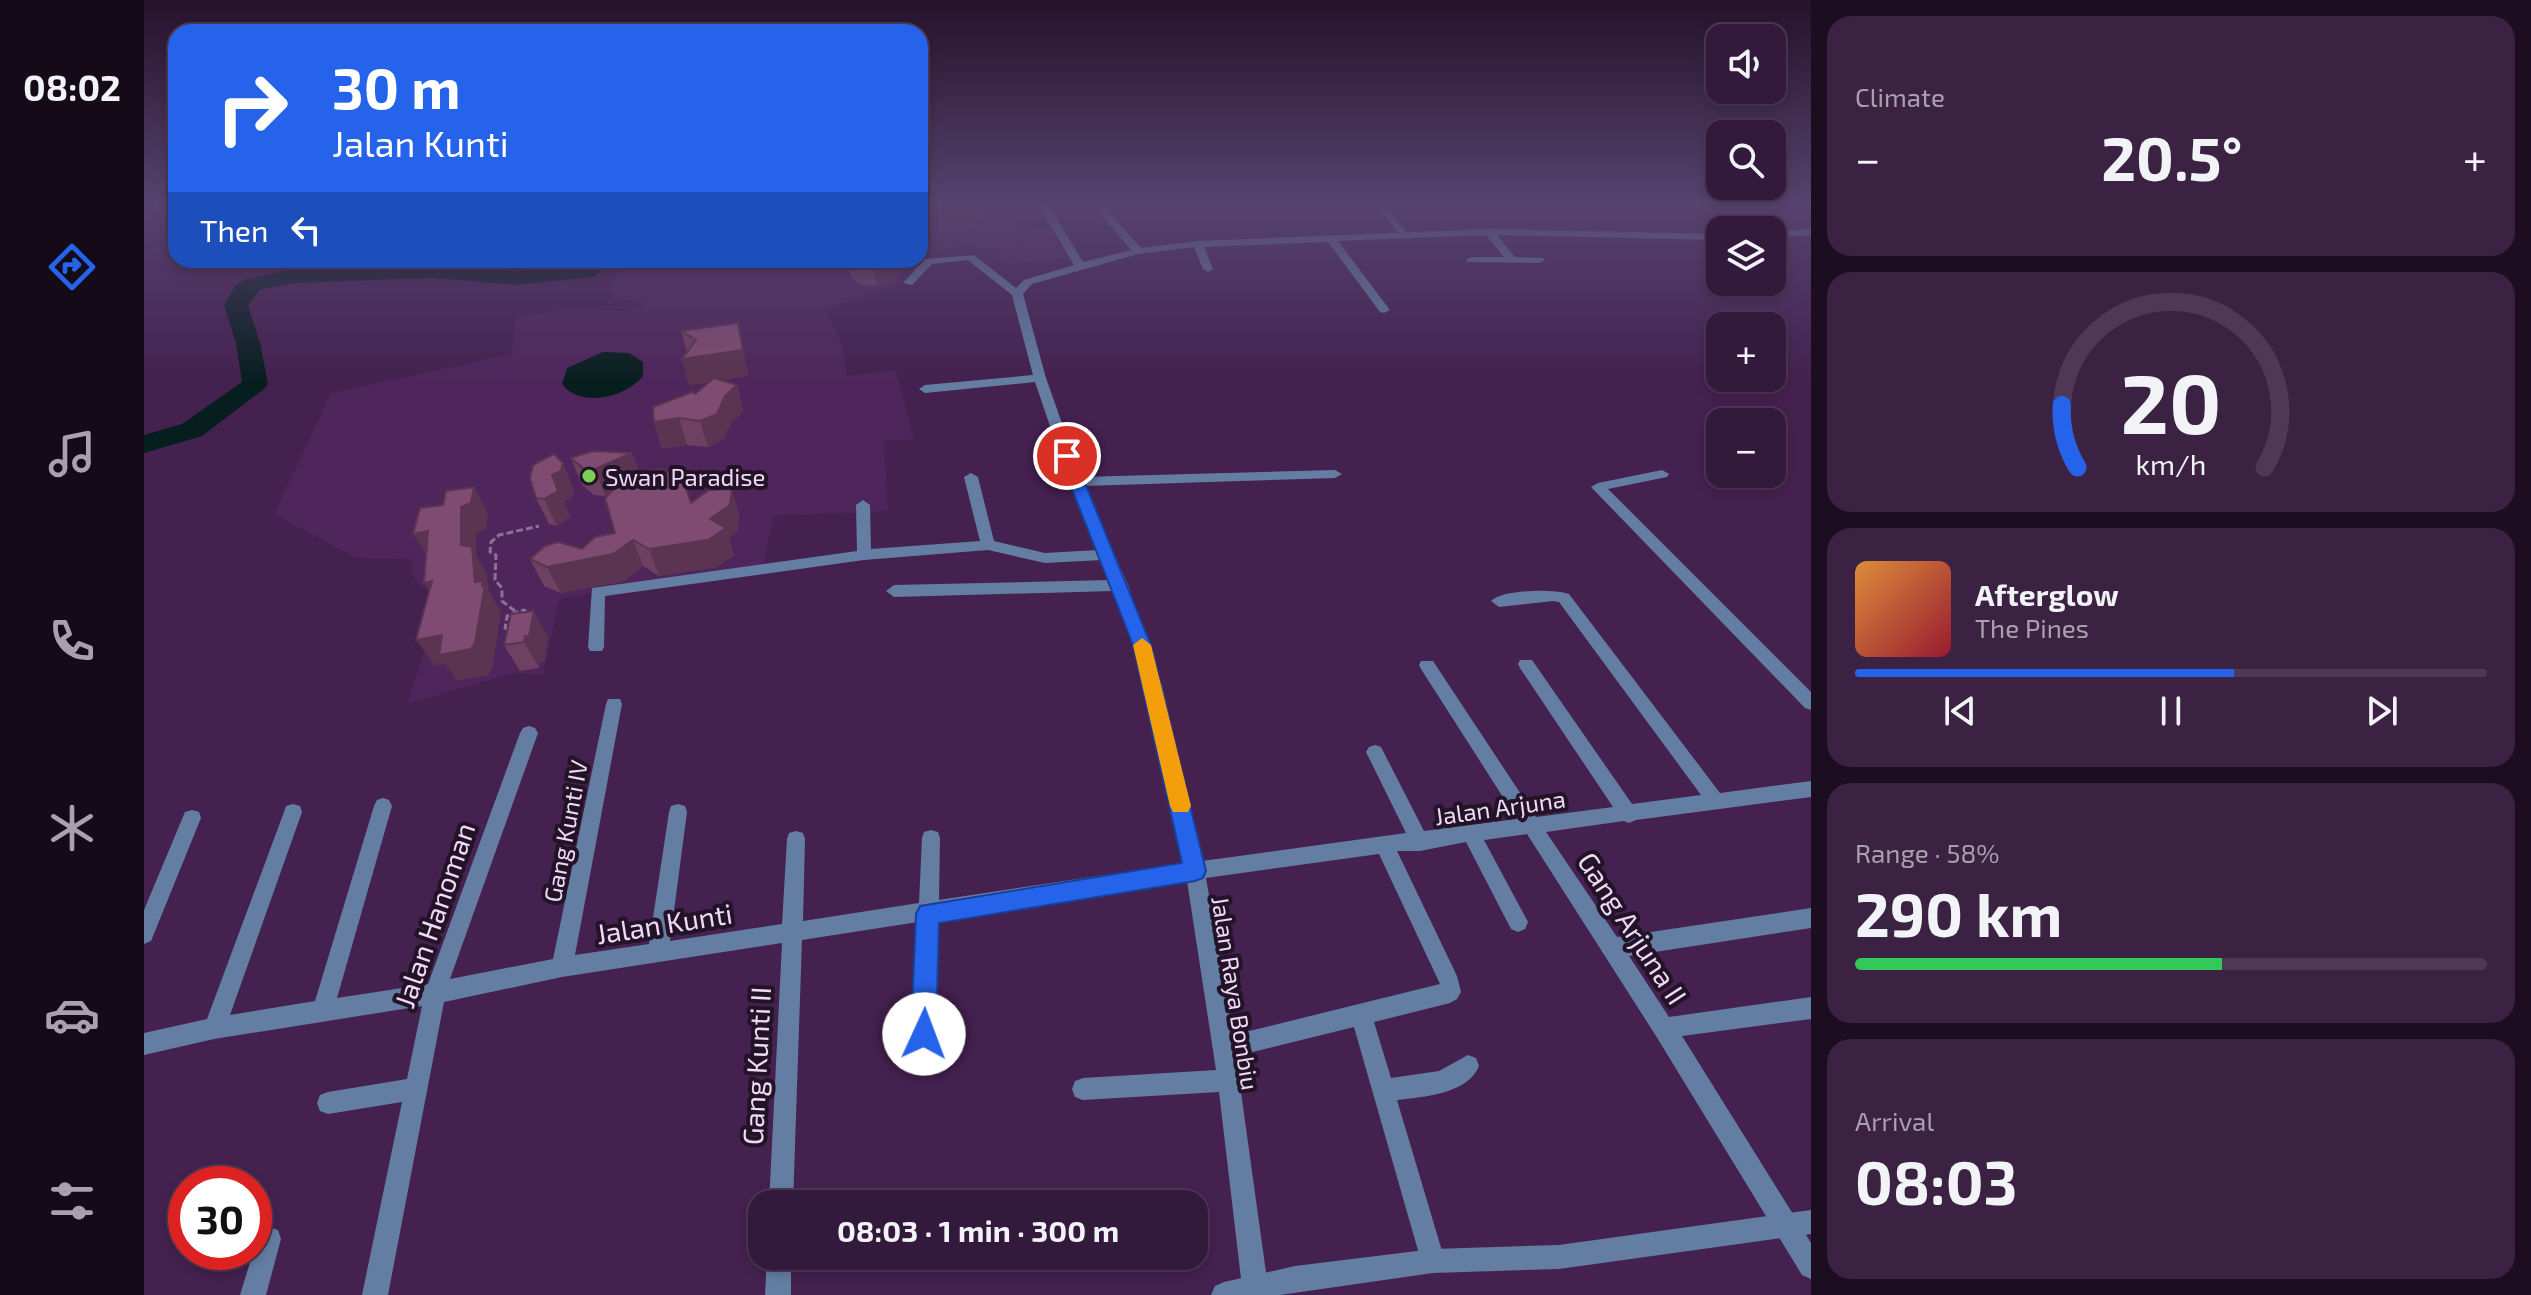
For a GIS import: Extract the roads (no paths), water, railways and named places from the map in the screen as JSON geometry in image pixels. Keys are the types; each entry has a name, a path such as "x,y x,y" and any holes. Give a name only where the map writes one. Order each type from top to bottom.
{"street":[{"path":"976,261 1017,294 1028,282 1098,261"},
{"path":"1077,261 1080,266"},
{"path":"1205,261 1208,269"},
{"path":"1348,261 1384,310"},
{"path":"908,283 922,268"},
{"name":"Jalan Raya Bonbiu","path":"1017,294 1040,378 1076,482 1120,585 1154,685 1195,871 1229,1080 1255,1287"},
{"path":"925,389 1040,378"},
{"path":"1076,482 1335,474"},
{"path":"1662,474 1598,487 1811,703"},
{"path":"971,477 988,545"},
{"path":"863,505 864,555"},
{"path":"596,647 597,592 864,555 988,545 1045,558 1108,554"},
{"path":"894,591 1120,585"},
{"path":"1499,601 1553,595 1564,598 1717,803"},
{"path":"1526,664 1629,815"},
{"name":"Gang Arjuna II","path":"1427,665 1664,1028 1800,1223 1811,1266"},
{"name":"Gang Kunti IV","path":"562,967 614,704"},
{"name":"Jalan Hanoman","path":"375,1295 435,993 529,733"},
{"path":"1375,752 1420,842"},
{"name":"Jalan Arjuna","path":"1195,871 1811,789"},
{"path":"323,1010 383,806"},
{"path":"214,1028 293,812"},
{"path":"658,954 678,812"},
{"path":"144,934 192,818"},
{"path":"1471,834 1518,922"},
{"path":"924,1034 931,838"},
{"name":"Gang Kunti II","path":"782,1190 796,839"},
{"path":"1224,1048 1444,996 1451,988 1385,846"},
{"name":"Jalan Kunti","path":"144,1044 214,1028 435,993 562,967 928,914 1195,871"},
{"path":"1613,948 1811,918"},
{"path":"1664,1028 1811,1008"},
{"path":"1361,1014 1433,1261"},
{"path":"1384,1090 1440,1082 1457,1076 1468,1066"},
{"path":"1083,1089 1229,1080"},
{"path":"328,1103 415,1089"},
{"path":"1224,1295 1255,1287 1297,1287 1433,1261 1559,1257 1800,1223"},
{"path":"253,1295 260,1270"},
{"path":"778,1295 779,1270"}],"waterway":[{"path":"144,444 192,430 255,384 248,343 236,306 243,291 252,285 295,276 431,271 516,278 586,272 591,268"}],"place":[{"name":"Swan Paradise","path":"589,476"}]}
